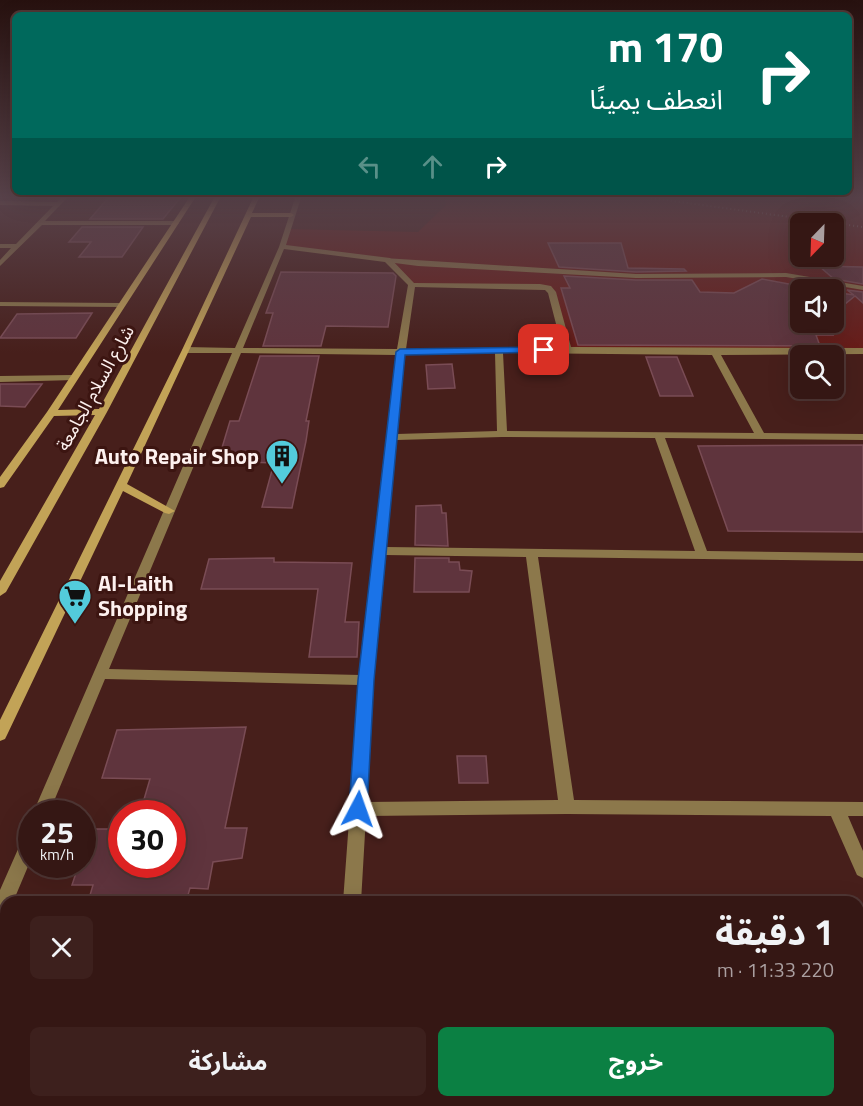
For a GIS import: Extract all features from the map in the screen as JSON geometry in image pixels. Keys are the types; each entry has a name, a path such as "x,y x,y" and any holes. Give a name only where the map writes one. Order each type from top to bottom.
{"main road":[{"path":"0,485 51,413 158,250"},
{"name":"شارع السلام الجامعة","path":"0,592 102,412 189,250"},
{"path":"0,735 186,350 231,250"},
{"path":"51,413 102,412"},
{"path":"121,485 169,511"}],"street":[{"path":"0,264 14,250"},
{"path":"46,800 281,250"},
{"path":"296,250 418,264 636,276 786,275 863,288"},
{"path":"387,260 412,285 548,288 552,292 567,350"},
{"path":"352,896 366,680 393,437 400,352 412,285"},
{"path":"0,304 120,305"},
{"path":"186,350 863,351"},
{"path":"499,350 501,434"},
{"path":"715,352 761,437"},
{"path":"0,378 72,378"},
{"path":"393,437 501,434 863,436"},
{"path":"659,436 703,556"},
{"path":"379,551 863,557"},
{"path":"532,554 567,807"},
{"path":"99,674 366,680"},
{"path":"358,809 567,807 863,809"},
{"path":"837,810 863,870"},
{"path":"6,896 18,869"}],"shaded area":[{"path":"303,250 790,250 790,267 844,267 844,250 863,250 863,351 844,351 844,345 790,345 790,351 567,350 550,290 412,285 387,260"}],"building":[{"path":"85,250 127,250 122,257 79,257"},
{"path":"551,250 623,250 628,268 684,269 686,271 636,272 559,267"},
{"path":"820,267 863,267 863,284 834,279"},
{"path":"281,272 393,273 396,276 388,327 326,326 321,346 263,346 273,313 266,313"},
{"path":"564,276 692,280 700,292 734,293 762,279 790,284 790,333 832,333 833,335 816,335 820,345 578,345 561,288 570,288"},
{"path":"847,290 863,292 863,303 855,296 844,305 844,294 854,295"},
{"path":"92,313 76,338 0,338 17,314"},
{"path":"260,356 319,356 306,421 309,421 306,441 292,508 262,507 274,463 218,461 230,421 239,421"},
{"path":"646,357 677,357 693,396 660,396"},
{"path":"452,364 455,388 428,389 426,365"},
{"path":"0,384 42,384 25,407 0,406"},
{"path":"863,445 863,532 728,531 698,446"},
{"path":"441,505 442,513 446,513 448,546 415,545 416,506"},
{"path":"274,558 274,562 352,563 345,622 359,622 357,657 309,657 318,589 201,589 209,559"},
{"path":"415,558 449,558 449,562 459,562 460,570 472,571 469,592 414,592"},
{"path":"246,727 225,828 247,828 242,858 213,862 208,889 190,888 188,896 90,896 93,885 72,885 74,878 96,878 96,829 108,829 108,878 186,878 186,800 144,800 150,779 102,778 117,730"},
{"path":"457,756 486,756 488,783 459,783"}],"place":[{"name":"Auto Repair Shop","path":"282,485"},
{"name":"Al-Laith Shopping","path":"75,625"}],"route":[{"path":"358,809 366,680 393,437 400,352 544,350"}]}
